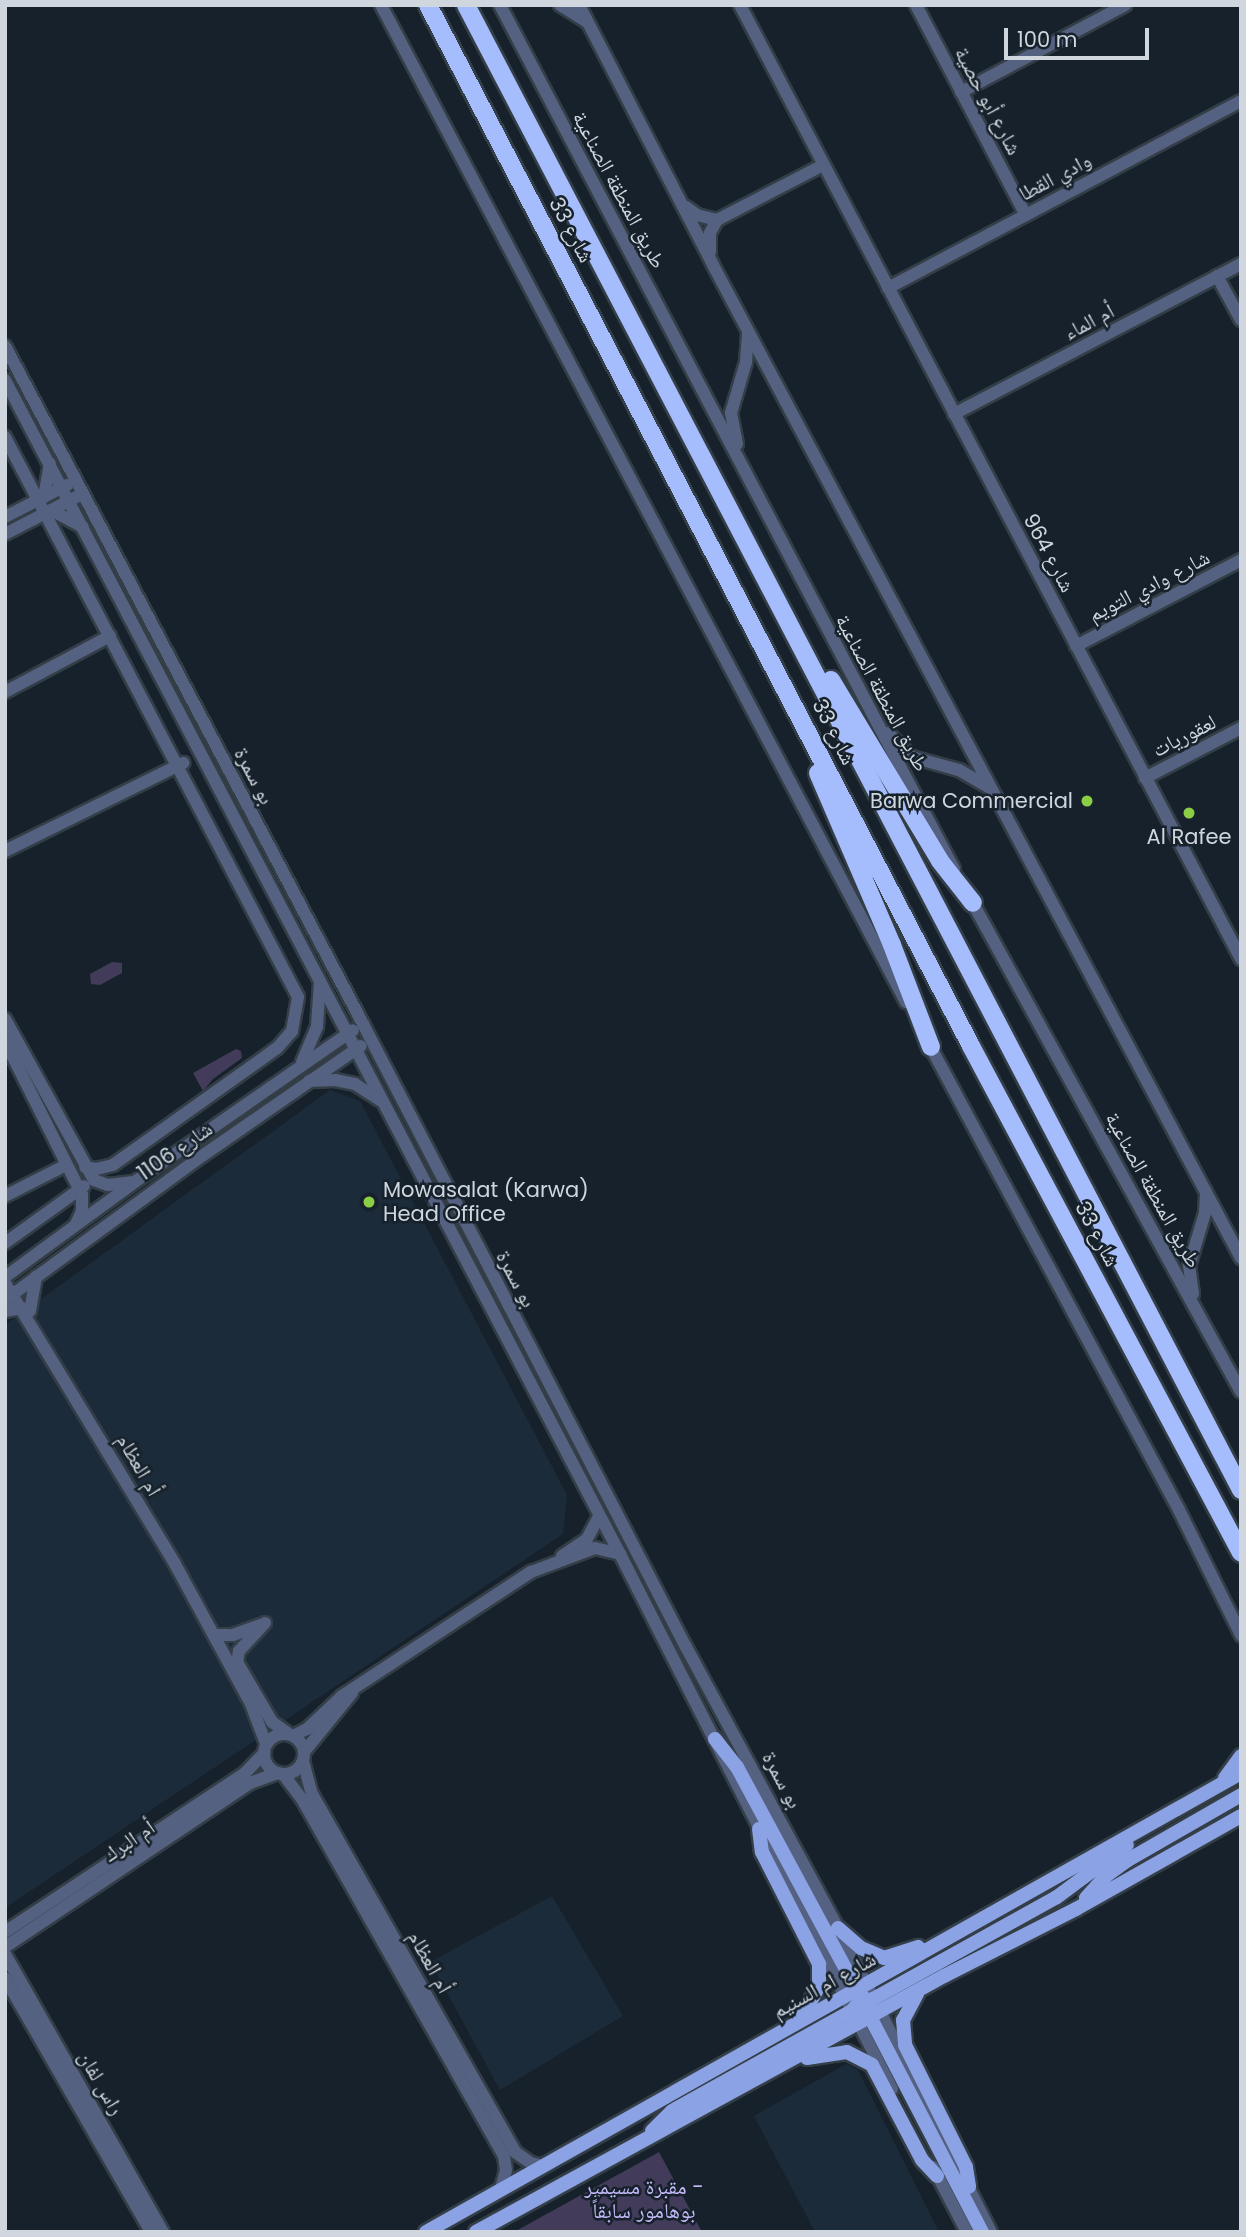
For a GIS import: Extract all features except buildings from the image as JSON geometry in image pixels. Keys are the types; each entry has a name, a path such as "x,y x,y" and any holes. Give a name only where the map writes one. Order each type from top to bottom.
{"highway":[{"name":"شارع 33","path":"428,5 1241,1553"},
{"name":"شارع 33","path":"466,5 1241,1490"},
{"path":"794,633 830,677 940,861 972,903"},
{"path":"790,698 931,1047"}],"main road":[{"path":"715,1739 737,1767 982,2232"},
{"path":"1216,1786 1230,1773 1241,1756"},
{"name":"شارع ام السنيم","path":"476,2232 779,2068 863,2004 989,1916 1241,1773"},
{"path":"1076,1909 1107,1875 1128,1860 1241,1795"},
{"path":"643,2141 672,2111 1057,1897 1172,1810"},
{"name":"شارع ام السنيم","path":"426,2232 798,2023 944,1976 1076,1909 1241,1816"},
{"path":"1191,1843 1241,1828"},
{"path":"759,1829 762,1852 819,1964 816,1997 798,2023"},
{"path":"838,1928 870,1953 894,1957 958,1925 989,1916"},
{"path":"944,1976 914,1998 906,2009 902,2028 905,2045 966,2167 969,2188"},
{"path":"779,2068 836,2052 855,2054 864,2059 877,2072 922,2160 937,2176"}],"street":[{"path":"381,5 931,1047 1179,1510 1241,1634"},
{"name":"طريق المنطقة الصناعية","path":"500,5 864,701 1241,1392"},
{"path":"560,5 589,23"},
{"path":"579,5 713,265 1241,1258"},
{"name":"شارع 964","path":"740,5 1241,959"},
{"name":"شارع أبو حصية","path":"916,5 1026,215"},
{"path":"961,92 1125,5"},
{"name":"وادي القطا","path":"888,288 1241,101"},
{"path":"680,201 697,215 717,220 823,165"},
{"path":"713,265 709,241 717,220"},
{"name":"أم الماء","path":"954,414 1241,264"},
{"path":"1217,276 1241,320"},
{"path":"748,330 746,362 731,413 734,435 749,481"},
{"name":"بو سمرة","path":"5,345 363,1024 686,1647 838,1928 863,2004 937,2176 967,2232"},
{"name":"بو سمرة","path":"5,380 620,1554 759,1829 969,2188 991,2232"},
{"path":"5,437 41,498 110,636 181,764 296,990 299,1004 289,1036 277,1048 125,1158 103,1169 85,1167"},
{"path":"41,498 50,464"},
{"path":"5,517 76,480"},
{"path":"5,534 84,493"},
{"path":"48,512 83,527"},
{"name":"شارع وادي التويم","path":"1076,646 1241,560"},
{"path":"5,692 110,636"},
{"path":"864,701 899,746 912,757 959,770 996,793"},
{"name":"لعقوريات","path":"1146,778 1241,728"},
{"path":"5,851 181,764"},
{"path":"300,1066 309,1052 317,1026 320,980"},
{"path":"5,1019 94,1180 108,1185 136,1181"},
{"name":"شارع 1106","path":"10,1286 76,1225 363,1024"},
{"name":"شارع 1106","path":"10,1286 36,1277 309,1081 371,1040"},
{"path":"5,1041 79,1189 83,1206 76,1225"},
{"path":"309,1081 335,1080 355,1084 386,1107"},
{"path":"5,1196 65,1165"},
{"path":"5,1243 94,1180"},
{"path":"1197,1311 1189,1266 1205,1213 1206,1192"},
{"path":"5,1311 26,1309 36,1277"},
{"name":"أم العظام","path":"10,1286 99,1433 214,1635 251,1704 265,1749"},
{"path":"556,1561 587,1539 599,1516"},
{"path":"354,1690 295,1771 281,1774 270,1769 265,1749 278,1734 291,1735 307,1729 342,1696 531,1572 595,1548 620,1554"},
{"path":"214,1635 233,1635 265,1623 239,1651 237,1662 272,1722 299,1741 303,1757"},
{"name":"أم البرك","path":"5,1947 35,1921 245,1773 265,1749"},
{"name":"أم العظام","path":"303,1757 312,1794 504,2157 506,2170 502,2189"},
{"name":"أم العظام","path":"281,1774 303,1799 514,2152 531,2164 543,2166"},
{"name":"أم البرك","path":"5,1932 35,1921 250,1783 281,1774"},
{"name":"راس لفان","path":"5,1954 163,2232"},
{"name":"راس لفان","path":"5,1978 151,2232"}],"shaded area":[{"path":"330,1090 360,1101 567,1495 563,1534 5,1908 5,1325"},
{"path":"552,1896 623,2016 500,2090 430,1962"},
{"path":"846,2064 857,2069 861,2076 939,2232 815,2232 754,2116"}],"green space":[{"path":"112,962 122,963 122,973 100,985 91,984 90,974"},
{"path":"236,1049 241,1051 242,1058 213,1079 203,1091 193,1073"},
{"name":"مقبرة مسيمير - بوهامور سابقاً","path":"659,2152 702,2232 514,2232"}],"place":[{"name":"Barwa Commercial","path":"1087,801"},
{"name":"Al Rafee","path":"1189,813"},
{"name":"Mowasalat (Karwa) Head Office","path":"369,1202"}]}
